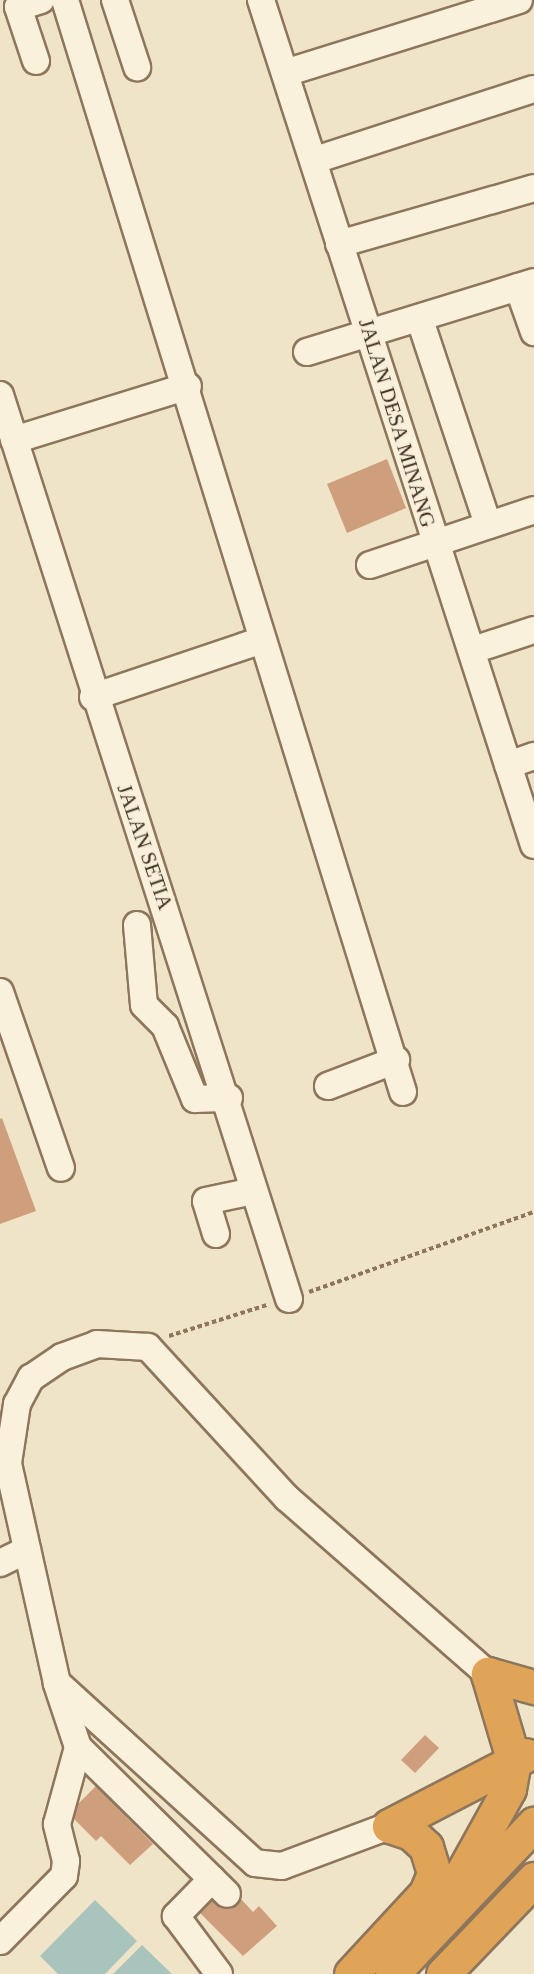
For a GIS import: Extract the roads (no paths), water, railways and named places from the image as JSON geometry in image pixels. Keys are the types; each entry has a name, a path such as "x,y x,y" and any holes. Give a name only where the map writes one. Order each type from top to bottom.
{"highway":[{"path":"488,1674 534,1687"},
{"path":"428,1935 498,1816 524,1756 488,1674"},
{"path":"389,1826 524,1756"},
{"path":"392,1974 534,1824"},
{"path":"351,1974 426,1893 434,1873 426,1847 411,1833 389,1826"},
{"path":"443,1974 534,1879"}],"street":[{"path":"36,61 18,7 41,0"},
{"path":"65,0 188,386 262,640 396,1060 403,1092"},
{"path":"116,0 137,67"},
{"name":"JALAN DESA MINANG","path":"261,0 315,160 339,244 370,333 434,544 472,650 534,845"},
{"path":"285,73 519,0"},
{"path":"315,160 534,89"},
{"path":"339,244 534,188"},
{"path":"307,352 420,320 526,284 534,332"},
{"path":"420,320 488,525"},
{"path":"14,440 188,386"},
{"name":"JALAN SETIA","path":"0,395 93,697 229,1098 253,1191 290,1299"},
{"path":"370,566 534,510"},
{"path":"472,650 534,630"},
{"path":"93,697 262,640"},
{"path":"508,765 534,756"},
{"path":"137,925 144,1005 165,1026 195,1099 229,1098"},
{"path":"0,992 61,1168"},
{"path":"328,1086 396,1060"},
{"path":"216,1234 206,1201 253,1191"},
{"path":"219,1974 176,1916 219,1887 78,1747 57,1683 27,1550 10,1526 4,1464 17,1404 45,1366 97,1344 148,1347 287,1498 488,1674"},
{"path":"0,1563 27,1550"},
{"path":"57,1683 255,1863 282,1866 389,1826"},
{"path":"0,1941 64,1876 66,1861 57,1824 78,1747"}],"water":[{"path":"95,1900 137,1941 105,1974 58,1974 40,1956"},
{"path":"142,1945 172,1974 113,1974"}]}
